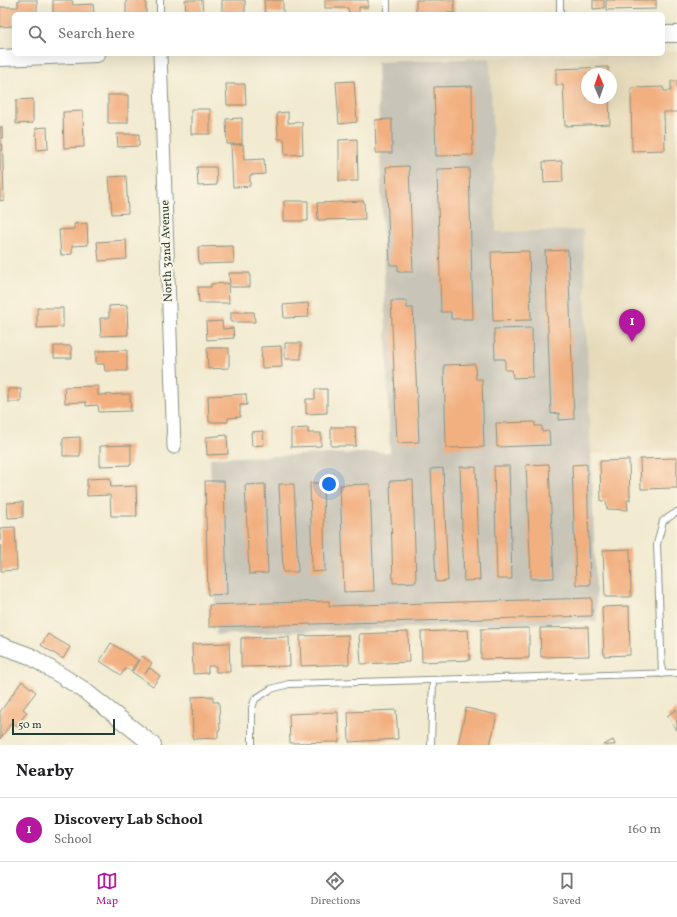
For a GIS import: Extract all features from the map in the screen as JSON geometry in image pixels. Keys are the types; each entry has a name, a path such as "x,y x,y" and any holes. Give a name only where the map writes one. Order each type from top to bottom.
{"street":[{"path":"665,34 677,34"},
{"path":"0,58 48,56"},
{"name":"North 32nd Avenue","path":"160,56 174,447"},
{"path":"0,645 30,656 81,688 153,745"}],"lane":[{"path":"160,0 160,12"},
{"path":"387,0 387,12"},
{"path":"560,0 560,12"},
{"path":"662,674 657,544 663,521 677,512"},
{"path":"252,745 252,708 255,699 271,689 289,684 677,673"},
{"path":"431,745 433,680"}],"shaded area":[{"path":"677,51 677,451 591,454 583,230 496,233 490,58 544,56 665,56 665,52"},
{"path":"490,58 496,232 583,230 597,621 216,635 210,458 390,452 377,62"}],"building":[{"path":"18,0 37,0 37,12 12,12 12,26 0,27 0,7 18,7"},
{"path":"53,0 72,0 73,5 93,4 94,12 53,12"},
{"path":"126,0 146,0 146,12 126,12"},
{"path":"185,0 202,0 203,12 186,12"},
{"path":"222,0 245,0 245,12 222,12"},
{"path":"264,0 283,0 283,12 265,12"},
{"path":"325,0 368,0 368,7 359,7 359,12 349,12 348,8 325,8"},
{"path":"416,0 454,0 455,12 416,12"},
{"path":"593,0 604,0 604,8 593,9"},
{"path":"606,0 656,0 656,9 606,10"},
{"path":"608,67 608,68 582,68"},
{"path":"581,68 581,104 609,104 610,124 565,126 563,85 556,85 556,69"},
{"path":"354,81 357,122 339,124 336,82"},
{"path":"671,81 677,81 677,112 664,112 665,150 632,151 631,88 663,87 664,91 671,91"},
{"path":"226,84 245,84 246,105 227,105"},
{"path":"472,86 473,155 436,156 434,87"},
{"path":"108,95 128,95 128,123 108,123"},
{"path":"33,99 33,123 16,124 16,100"},
{"path":"191,109 210,109 210,134 191,134"},
{"path":"83,111 84,147 64,148 63,112"},
{"path":"288,112 288,123 302,122 303,154 285,155 284,139 278,139 277,113"},
{"path":"242,118 242,144 227,144 226,119"},
{"path":"392,119 392,153 376,153 375,120"},
{"path":"0,127 2,127 4,200 0,201"},
{"path":"47,127 48,149 37,150 36,128"},
{"path":"117,134 139,134 139,146 118,147"},
{"path":"357,139 358,181 339,181 339,140"},
{"path":"243,144 244,160 264,159 265,174 250,175 250,186 233,187 231,145"},
{"path":"562,161 563,182 544,183 543,162"},
{"path":"409,166 413,272 398,272 398,265 390,265 386,167"},
{"path":"197,167 216,167 217,185 198,186"},
{"path":"469,168 473,319 451,319 451,312 441,312 437,169"},
{"path":"126,176 128,213 112,214 109,177"},
{"path":"284,201 308,201 308,221 284,221"},
{"path":"364,201 365,219 318,220 317,203"},
{"path":"87,223 88,245 72,246 72,254 61,255 59,230 74,229 74,224"},
{"path":"126,240 127,259 99,261 97,242"},
{"path":"233,246 234,263 199,264 198,247"},
{"path":"568,250 574,419 559,420 559,413 551,414 545,251"},
{"path":"529,251 531,320 493,321 491,252"},
{"path":"229,273 250,273 250,287 230,287"},
{"path":"228,283 229,303 199,303 198,287 211,287 211,284"},
{"path":"391,301 407,301 407,308 413,308 419,442 397,443"},
{"path":"308,303 309,317 284,318 283,305"},
{"path":"127,305 128,335 101,336 100,318 109,318 109,306"},
{"path":"37,308 63,308 63,327 37,328"},
{"path":"231,312 254,312 255,322 231,322"},
{"path":"222,321 223,329 233,328 234,338 207,340 206,322"},
{"path":"532,328 533,377 513,378 512,370 505,370 505,359 495,359 494,329"},
{"path":"285,343 301,343 301,359 285,359"},
{"path":"54,346 71,346 72,358 54,358"},
{"path":"281,346 282,367 262,368 261,347"},
{"path":"207,348 229,348 229,368 208,369"},
{"path":"127,350 127,371 105,371 104,364 96,364 96,351"},
{"path":"475,364 476,379 482,379 484,447 446,448 444,365"},
{"path":"98,386 98,395 130,394 131,411 99,412 98,405 86,406 86,402 65,403 64,387"},
{"path":"8,389 21,389 21,402 8,402"},
{"path":"315,389 327,389 327,413 306,414 306,399 315,399"},
{"path":"246,394 247,405 240,405 240,417 228,418 228,422 209,422 208,396"},
{"path":"535,422 535,426 542,426 542,432 549,431 550,445 497,447 496,423"},
{"path":"331,427 355,427 356,446 331,446"},
{"path":"308,428 308,433 321,433 321,446 291,447 291,429"},
{"path":"263,431 264,445 252,446 251,432"},
{"path":"227,435 228,454 207,455 206,437"},
{"path":"80,437 80,456 63,456 63,438"},
{"path":"131,445 131,465 100,466 100,446"},
{"path":"677,458 677,488 641,489 640,459"},
{"path":"629,460 630,500 627,500 628,510 607,509 606,501 601,501 600,461"},
{"path":"549,464 554,578 531,579 526,465"},
{"path":"587,464 590,585 576,585 572,465"},
{"path":"494,466 509,466 512,579 497,579"},
{"path":"460,467 476,467 480,580 464,581"},
{"path":"443,468 448,581 436,582 431,469"},
{"path":"110,478 111,487 136,486 137,516 111,516 110,495 87,496 87,479"},
{"path":"413,480 416,582 393,583 390,481"},
{"path":"205,481 224,481 227,594 208,595"},
{"path":"310,483 323,483 325,571 312,572"},
{"path":"265,484 268,573 249,574 245,485"},
{"path":"279,484 294,484 298,572 283,572"},
{"path":"370,484 374,591 344,592 340,485"},
{"path":"23,502 23,517 8,518 7,503"},
{"path":"15,527 17,570 1,571 0,528"},
{"path":"630,549 631,597 605,597 603,550"},
{"path":"592,598 592,616 209,627 209,605 329,601 329,606"},
{"path":"629,606 630,655 604,656 602,607"},
{"path":"588,627 589,656 541,657 540,628"},
{"path":"529,628 529,658 481,659 481,629"},
{"path":"468,630 470,660 422,662 421,632"},
{"path":"408,632 409,662 361,664 359,634"},
{"path":"48,634 70,647 63,659 41,645"},
{"path":"348,635 349,664 301,666 300,636"},
{"path":"289,637 290,666 241,667 241,638"},
{"path":"111,643 138,660 131,671 126,668 121,675 100,661"},
{"path":"229,643 230,672 216,672 216,666 208,666 208,673 193,674 192,644"},
{"path":"142,656 152,663 145,674 150,668 160,676 153,686 132,672"},
{"path":"22,681 36,692 23,709 27,712 17,726 12,722 0,739 0,712"},
{"path":"213,696 213,702 219,702 220,730 218,730 218,738 193,739 192,697"},
{"path":"466,708 497,715 490,745 458,745"},
{"path":"677,709 677,730 667,716"},
{"path":"396,710 398,739 349,742 348,712"},
{"path":"338,712 339,742 290,743 289,714"},
{"path":"613,740 615,745 603,745"}],"place":[{"name":"Discovery Lab School","path":"632,342"}]}
